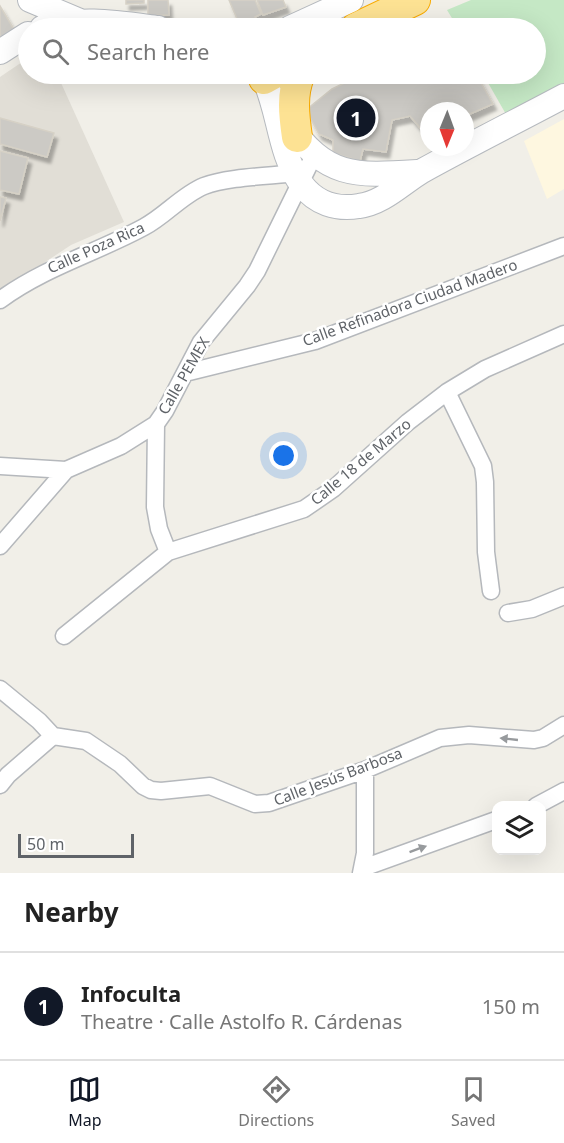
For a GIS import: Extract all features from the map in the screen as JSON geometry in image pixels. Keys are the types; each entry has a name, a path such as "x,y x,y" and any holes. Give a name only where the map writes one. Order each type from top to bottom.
{"highway":[{"path":"377,18 415,0"},
{"path":"298,84 294,98 294,115 306,146"}],"street":[{"path":"30,0 74,18"},
{"path":"312,18 351,0"},
{"path":"0,52 18,40"},
{"path":"268,84 284,147 298,178 312,195 324,204 340,207 360,206 378,200 420,172 564,96"},
{"path":"269,84 306,146 331,165 367,175 420,172"},
{"name":"Calle PEMEX","path":"0,546 66,470 121,446 156,424 201,342 257,271 298,178 306,146"},
{"path":"360,206 367,175"},
{"name":"Calle Poza Rica","path":"0,300 46,270 149,224 205,186 221,181 298,178"},
{"name":"Calle Refinadora Ciudad Madero","path":"185,373 315,341 564,246"},
{"name":"Calle 18 de Marzo","path":"64,636 168,552 287,515 319,500 408,422 447,392 484,369 564,334"},
{"path":"447,392 483,466 486,552 491,591"},
{"path":"156,424 155,507 159,529 168,552"},
{"path":"0,466 66,470"},
{"path":"508,613 532,609 564,596"},
{"path":"0,689 39,721 53,736 8,775 0,785"},
{"name":"Calle Jesús Barbosa","path":"53,736 86,741 120,764 143,786 151,790 210,786 255,804 269,803 365,770 440,738 469,735 534,740 563,729"},
{"path":"365,770 362,871 492,822"},
{"path":"545,801 564,791"}],"shaded area":[{"path":"18,65 18,84 62,84 124,222 71,245 0,292 0,77"},
{"path":"564,119 564,189 547,199 524,141"}],"green space":[{"path":"471,0 564,0 564,87 507,116 489,84 546,84 546,18 452,18 447,10"}],"building":[{"path":"126,0 144,0 144,3 126,4"},
{"path":"148,0 168,0 169,15 148,16"},
{"path":"229,0 255,0 261,14 255,18 237,18"},
{"path":"257,0 283,0 286,7 263,15"},
{"path":"0,6 15,31 0,39"},
{"path":"342,84 482,84 493,104 474,112 474,102 420,102 420,127 410,116 392,120 386,152 363,149 360,161 333,153 333,140 319,134 306,110 332,89"},
{"path":"0,118 54,133 47,157 0,144"},
{"path":"0,151 28,158 19,194 0,190"},
{"path":"0,197 6,198 0,221"}],"place":[{"name":"Infoculta","path":"356,118"}]}
